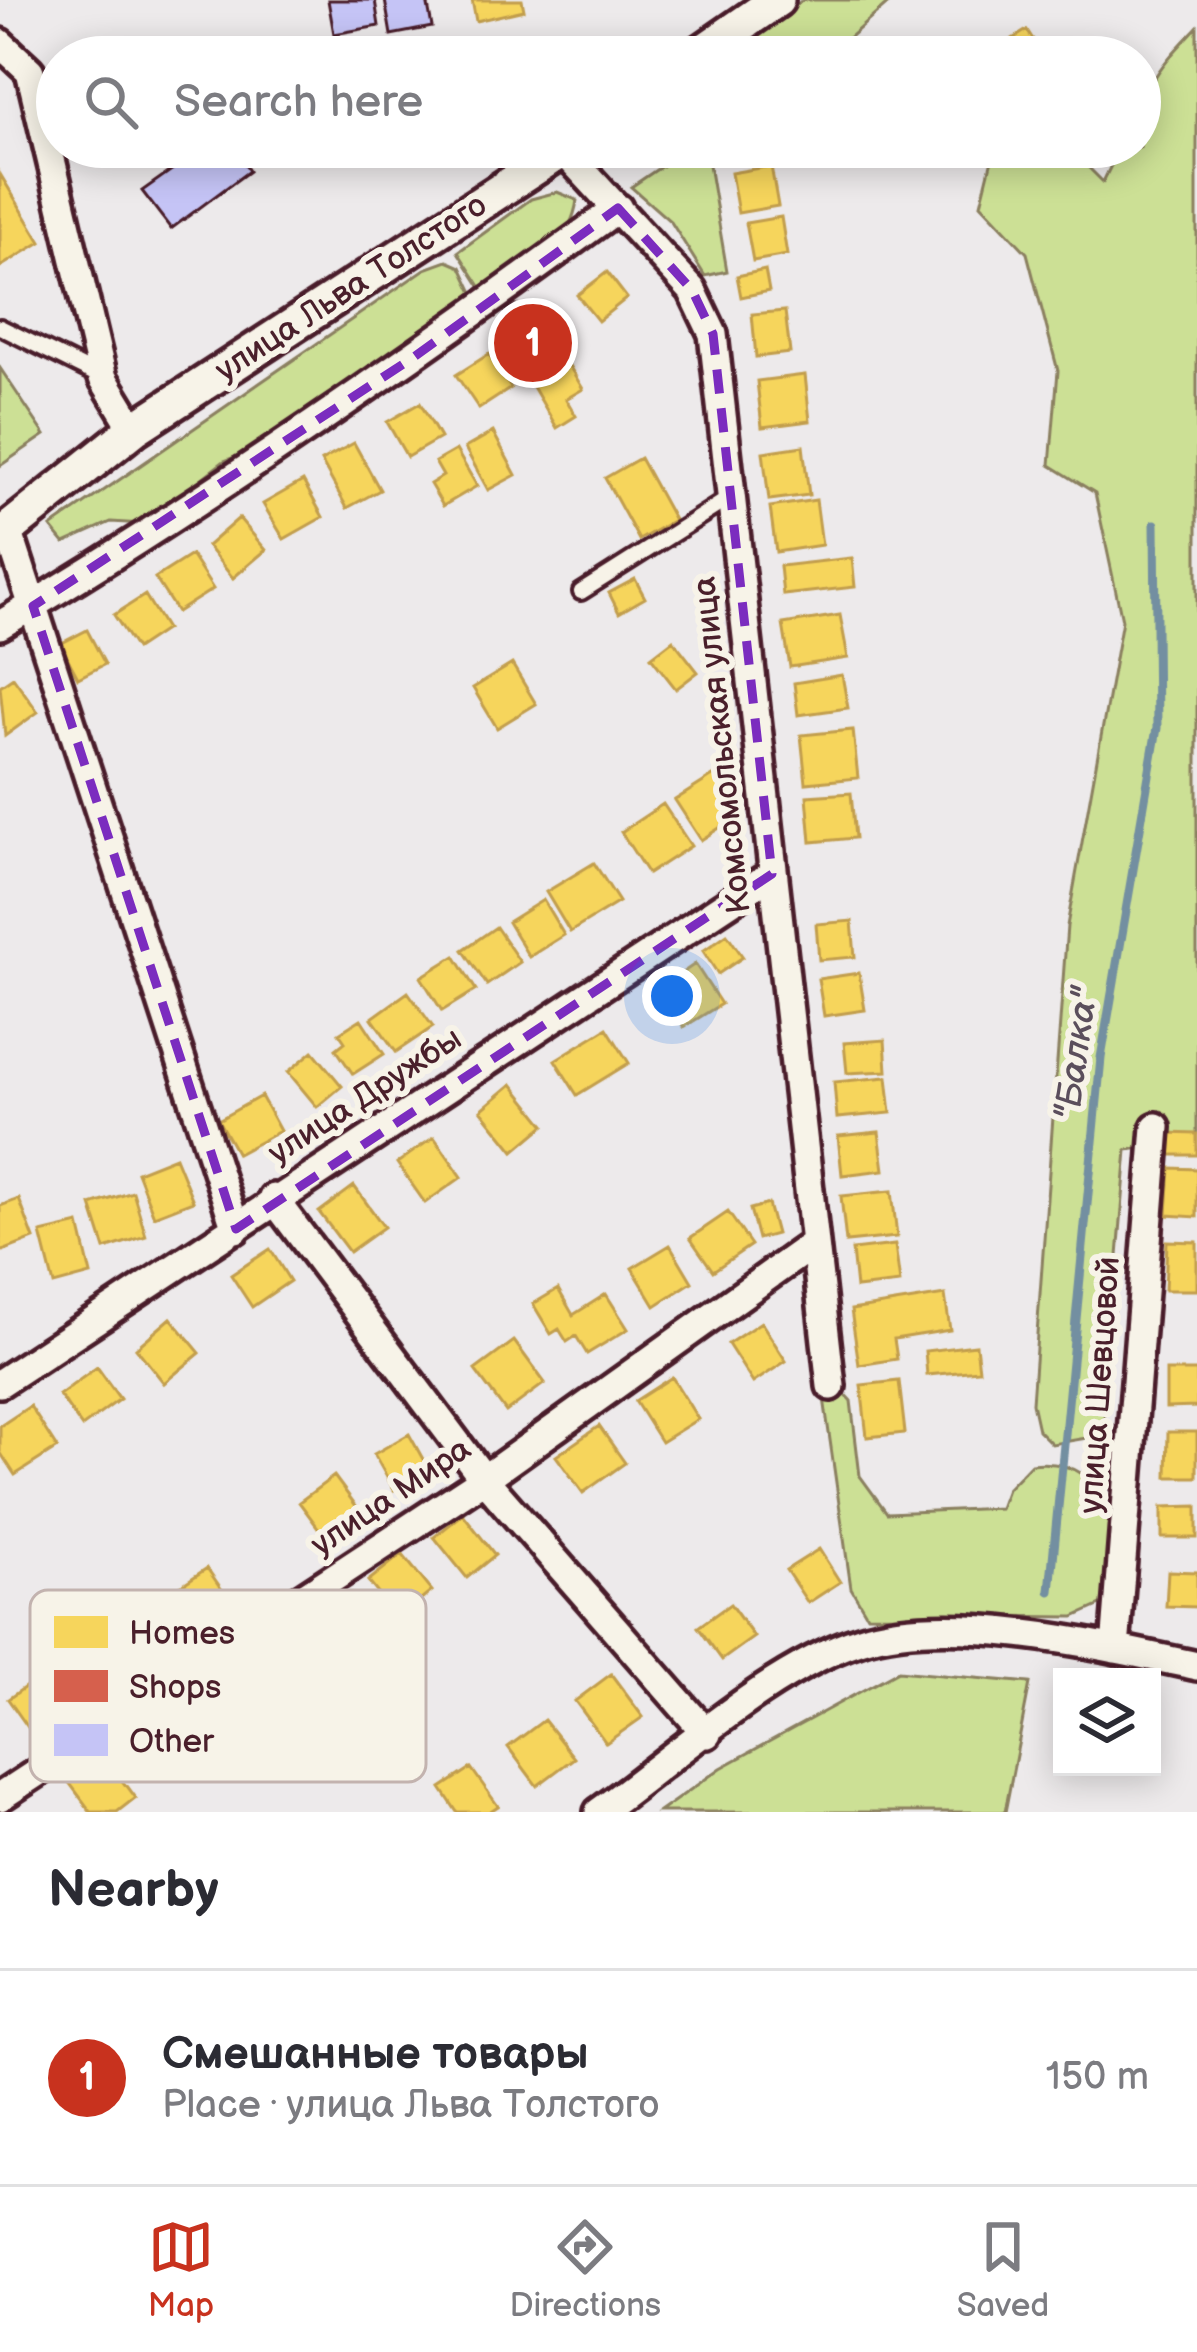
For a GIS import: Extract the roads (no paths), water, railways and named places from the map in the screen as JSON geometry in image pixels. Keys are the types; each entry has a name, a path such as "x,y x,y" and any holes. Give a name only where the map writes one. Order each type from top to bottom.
{"street":[{"path":"725,36 777,0"},
{"path":"0,43 30,71 36,96"},
{"path":"53,168 103,378 134,429"},
{"name":"улица Льва Толстого","path":"4,533 134,429 534,168"},
{"name":"Комсомольская улица","path":"583,168 692,290 713,334 831,1385"},
{"path":"0,625 414,357 618,208"},
{"path":"4,533 33,606 236,1229"},
{"name":"улица Дружбы","path":"0,1383 236,1229 273,1198 772,874"},
{"name":"улица Шевцовой","path":"1115,1648 1156,1127"},
{"path":"273,1198 484,1479 707,1735"},
{"name":"улица Мира","path":"315,1590 484,1479 813,1244"},
{"path":"599,1812 824,1655 882,1634 958,1629 1115,1648 1197,1666"},
{"name":"улица Мира","path":"0,1797 30,1777"}],"lane":[{"path":"0,327 103,378"},
{"path":"581,592 731,497"}],"waterway":[{"name":"\"Балка\"","path":"1050,1591 1101,1058 1157,728 1155,524"}],"place":[{"name":"Смешанные товары","path":"533,343"}]}
